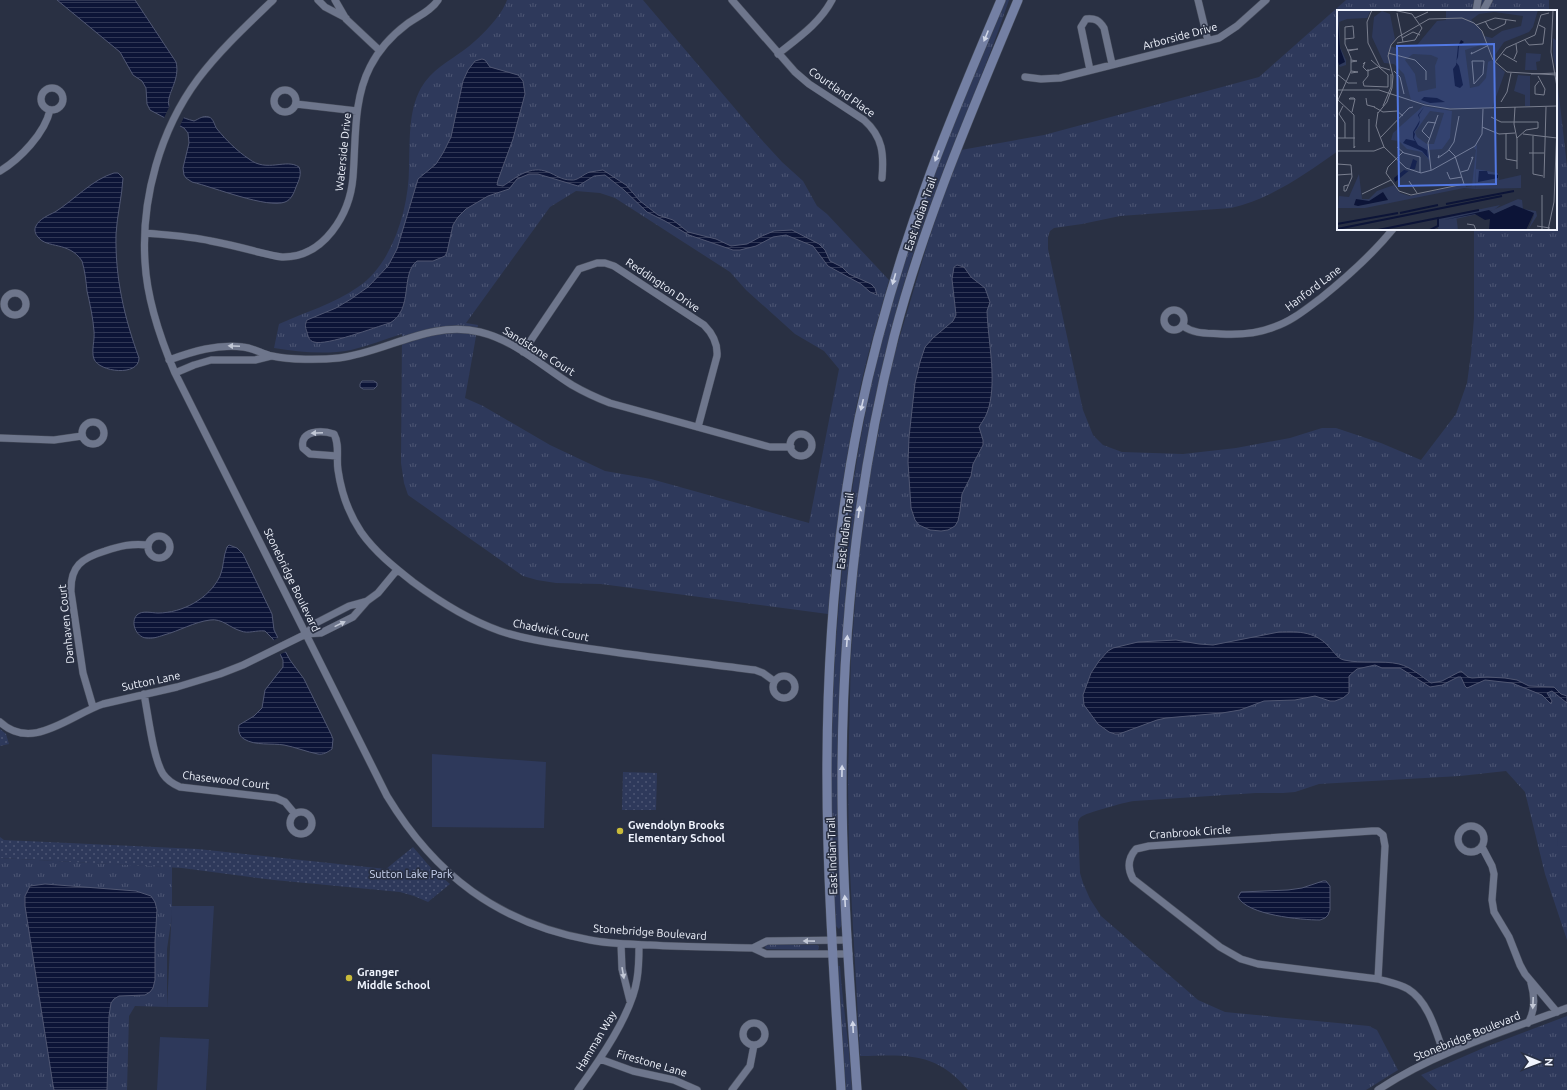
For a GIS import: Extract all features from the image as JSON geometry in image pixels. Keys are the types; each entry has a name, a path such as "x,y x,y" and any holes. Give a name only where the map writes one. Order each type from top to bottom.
{"main road":[{"name":"East Indian Trail","path":"841,1090 832,941 827,787 829,672 838,555 857,431 876,347 904,248 932,167 1000,0"},
{"name":"East Indian Trail","path":"857,1090 844,873 842,789 845,677 854,551 860,502 872,435 897,328 924,236 955,153 1018,0"}],"street":[{"name":"Stonebridge Boulevard","path":"273,0 214,60 197,80 172,125 161,150 147,207 145,233 145,263 147,282 154,314 169,360 175,373 387,796 414,836 452,877 481,898 538,926 570,936 621,944 753,948 766,954 849,954"},
{"path":"318,0 325,7 346,19 379,50"},
{"path":"335,0 346,19"},
{"name":"Waterside Drive","path":"145,233 191,237 282,257 297,255 312,250 329,235 340,220 352,189 360,95 369,67 379,50 397,32 433,7 438,0"},
{"name":"Courtland Place","path":"732,0 778,54 801,78 871,126 876,133 883,154 882,178"},
{"path":"778,54 807,31 820,18 832,0"},
{"name":"Arborside Drive","path":"1025,77 1050,79 1219,38 1227,34 1266,0"},
{"path":"1476,10 1478,0"},
{"path":"1484,10 1488,0"},
{"path":"1200,2 1208,41"},
{"path":"1090,70 1081,27 1086,19 1092,18 1098,20 1101,24 1112,64"},
{"path":"296,104 358,111"},
{"path":"0,171 18,158 28,148 44,125 50,110"},
{"name":"Hanford Lane","path":"1182,326 1200,333 1240,334 1261,332 1285,323 1336,286 1375,250 1392,230"},
{"name":"Reddington Drive","path":"523,352 579,270 597,263 604,263 614,266 704,325 711,333 717,346 717,356 698,427"},
{"name":"Sandstone Court","path":"175,373 211,360 255,360 271,356 322,359 350,356 422,333 453,329 473,330 488,334 504,341 572,385 600,399 770,447 790,447"},
{"name":"Sandstone Court","path":"169,360 195,351 218,346 256,349 271,356"},
{"name":"Chadwick Court","path":"337,456 310,454 303,448 302,440 305,436 313,432 334,434 338,443 338,469 343,492 356,523 368,541 397,570 430,594 478,622 521,637 607,651 755,670 774,681"},
{"path":"0,438 54,440 82,436"},
{"name":"Danhaven Court","path":"93,707 83,672 71,592 74,572 77,566 90,556 122,545 148,545"},
{"name":"Sutton Lane","path":"0,722 15,732 33,734 54,727 93,707 206,679 243,665 306,634 321,633 346,621 359,611 367,601 378,593 397,570"},
{"name":"Sutton Lane","path":"306,634 316,623 349,606 367,601"},
{"name":"Chasewood Court","path":"144,694 157,760 163,774 167,779 180,787 276,798 285,802 295,814"},
{"name":"Cranbrook Circle","path":"1378,979 1385,846 1383,835 1378,832 1372,831 1149,846 1136,849 1129,859 1129,866 1133,879 1231,954 1241,959 1258,964 1378,979 1395,983 1408,989 1416,996 1430,1016 1444,1054"},
{"path":"1482,847 1492,866 1494,874 1492,900 1494,912 1509,938 1520,965 1531,983 1557,1012"},
{"name":"Stonebridge Boulevard","path":"753,948 767,941 848,940"},
{"path":"621,944 622,969 630,1001"},
{"name":"Hamman Way","path":"578,1090 600,1059 628,1008 637,980 639,945"},
{"path":"1528,1023 1533,1011 1533,991 1531,983"},
{"name":"Stonebridge Boulevard","path":"1378,1090 1413,1069 1444,1054 1567,1008"},
{"path":"732,1090 750,1066 754,1045"},
{"name":"Firestone Lane","path":"600,1059 633,1071 674,1080 697,1090"}],"green space":[{"path":"507,0 643,0 760,138 782,162 803,181 817,206 827,214 889,280 867,359 853,422 838,518 828,614 601,584 556,583 523,576 408,495 404,483 401,463 402,334 341,352 293,351 274,348 279,324 349,293 370,277 381,264 390,250 397,234 406,200 412,117 421,88 435,71 470,46 495,20","holes":["576,191 600,193 615,198 730,272 746,290 795,334 824,351 839,369 809,523 651,479 605,471 550,445 483,406 465,398 478,325 466,323 550,207"]},
{"path":"1006,0 1009,0 983,72 940,178 914,250 883,365 866,444 854,523 840,683 838,764 842,925 839,929 836,926 833,863 832,738 834,675 844,550 863,426 881,344 898,283 926,196"},
{"path":"1346,0 1549,0 1549,10 1337,10 1337,152 1287,185 1260,199 1246,204 1231,208 1120,216 1054,228 1050,231 1048,237 1048,249 1083,410 1093,435 1103,445 1122,452 1183,454 1236,448 1290,438 1322,428 1336,428 1381,443 1421,460 1456,414 1467,383 1474,318 1474,230 1557,230 1557,79 1567,166 1567,940 1545,874 1525,792 1506,771 1460,776 1319,784 1295,792 1283,793 1256,793 1134,801 1115,805 1079,818 1080,873 1090,899 1101,916 1198,1000 1225,1012 1369,1026 1377,1030 1398,1070 1366,1090 968,1090 956,1077 944,1068 932,1062 906,1056 860,1056 849,853 848,779 851,656 859,552 866,496 891,366 927,245 961,150 1044,135 1259,77"},
{"path":"0,729 6,734 9,744 0,746"},
{"path":"432,754 546,762 544,828 432,827"},
{"path":"623,772 657,773 656,810 622,810"},
{"path":"1558,810 1567,810 1567,824 1558,824"},
{"path":"1558,832 1567,833 1567,846 1557,846"},
{"name":"Sutton Lake Park","path":"0,837 4,840 198,849 386,869 413,847 431,868 450,884 428,902 400,892 274,880 182,868 0,858"},
{"path":"0,858 172,867 172,915 167,949 167,1007 135,1006 129,1016 127,1090 0,1090"},
{"path":"172,906 214,906 208,1007 167,1007"},
{"path":"766,944 818,945 819,948 818,950 767,949 765,948"},
{"path":"838,966 840,966 852,1090 846,1090"},
{"path":"1567,1016 1567,1090 1437,1090 1421,1075 1488,1046"},
{"path":"160,1037 209,1039 206,1090 157,1090"}],"shaded area":[{"path":"57,0 135,0 176,62 177,72 169,97 169,104 172,110 179,116 194,121 205,116 211,118 217,129 228,141 240,152 256,163 263,165 288,164 299,167 300,177 291,198 285,202 266,203 192,182 186,178 183,168 189,143 188,133 184,128 150,110 147,104 146,88 142,81 133,75 120,52"},
{"path":"482,59 485,60 490,67 518,75 523,81 525,94 513,139 497,185 503,186 524,173 535,170 548,172 567,180 574,180 590,172 603,170 626,185 640,201 658,215 673,220 688,232 716,239 731,246 747,244 774,231 792,230 819,244 825,250 830,261 842,267 849,274 871,284 875,288 877,295 870,292 861,284 828,266 813,246 786,235 773,237 756,246 733,250 689,235 647,212 624,190 605,175 594,176 578,186 538,174 529,174 517,179 509,189 488,196 466,209 458,217 453,225 445,256 433,261 417,261 412,267 409,274 405,301 402,309 397,317 390,323 340,339 320,342 311,341 306,329 307,320 336,308 351,299 368,287 388,266 397,249 418,179 436,164 443,153 451,137 463,81 468,70 475,61"},
{"path":"114,173 118,173 123,178 116,234 119,281 125,312 139,358 137,364 133,368 126,370 103,367 94,359 94,326 82,261 71,250 42,241 37,236 35,230 35,227 42,219 55,212 99,180"},
{"path":"957,265 964,267 971,277 985,288 990,302 987,311 992,363 992,389 987,413 979,427 983,445 973,464 971,476 962,494 958,521 955,526 948,530 941,531 930,530 919,525 915,520 911,508 908,462 909,437 915,383 925,347 953,321 956,315 952,279 954,267"},
{"path":"362,381 374,381 377,383 377,386 374,389 363,389 360,387"},
{"path":"229,545 237,548 243,554 272,614 274,630 290,660 304,679 331,734 333,739 332,749 325,753 318,754 284,745 253,743 242,738 240,735 239,725 254,716 262,708 265,690 283,667 283,660 273,639 265,631 244,632 218,620 198,623 153,638 142,637 135,629 134,621 139,613 158,613 176,610 202,598 220,576 226,550"},
{"path":"1279,632 1300,632 1313,636 1325,643 1338,657 1344,660 1403,665 1431,683 1442,681 1461,671 1468,677 1472,678 1505,678 1517,680 1529,686 1554,687 1561,694 1567,696 1567,703 1552,691 1547,693 1552,701 1551,704 1542,695 1512,683 1485,680 1467,688 1461,677 1442,685 1430,687 1400,668 1382,668 1375,665 1357,669 1349,676 1349,693 1343,698 1335,701 1330,701 1315,696 1295,700 1264,701 1240,710 1157,720 1119,734 1109,732 1098,724 1084,705 1083,695 1091,673 1099,661 1108,651 1113,648 1138,642 1176,640 1213,645"},
{"path":"1326,881 1330,886 1330,910 1325,918 1320,920 1300,919 1263,912 1243,903 1238,897 1241,892 1288,890 1302,888"},
{"path":"45,884 136,891 151,896 155,902 157,910 155,980 153,988 145,995 119,996 111,1003 109,1016 107,1090 54,1090 25,906 25,896 30,886"}],"pier":[{"path":"170,105 173,109 185,115 179,128 163,120"},
{"path":"279,637 287,651 279,655 272,641"}],"place":[{"name":"Gwendolyn Brooks Elementary School","path":"620,831"},
{"name":"Granger Middle School","path":"349,978"}]}
